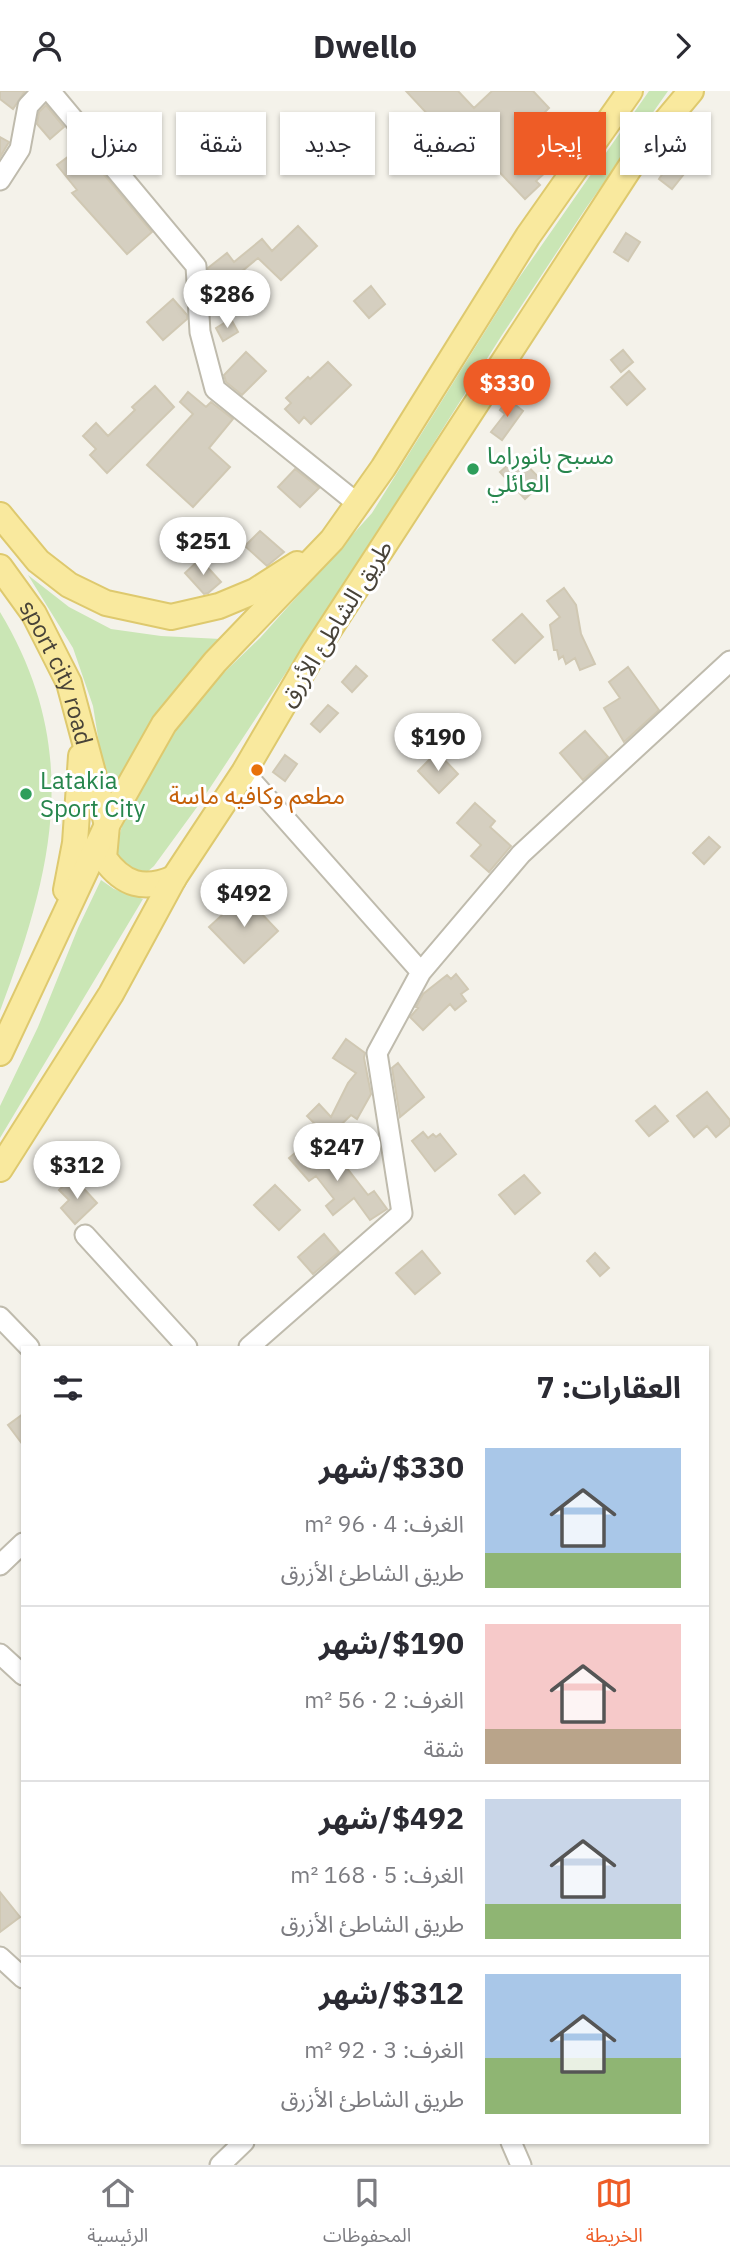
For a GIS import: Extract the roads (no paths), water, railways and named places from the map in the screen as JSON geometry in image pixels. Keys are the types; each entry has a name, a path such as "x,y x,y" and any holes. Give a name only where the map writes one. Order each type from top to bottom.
{"main road":[{"name":"طريق الشاطئ الأزرق","path":"0,1053 107,825 164,724 215,662 332,541 396,447 528,236 630,91"},
{"name":"طريق الشاطئ الأزرق","path":"0,1169 111,994 174,878 244,772 312,656 640,152 691,91"},
{"name":"sport city road","path":"0,515 38,561 69,585 106,603 171,617 219,606 255,591 332,541"},
{"name":"sport city road","path":"0,567 34,614 69,684 107,825"},
{"path":"59,927 75,843 83,734"},
{"path":"107,825 104,858 115,873 141,885 156,886 174,878"}],"street":[{"path":"0,180 20,149 28,106 55,93 196,266 200,332 215,389 358,504"},
{"path":"250,1346 402,1213 377,1053 421,972 521,854 730,661"},
{"path":"244,772 421,972"},
{"path":"85,1235 186,1346"},
{"path":"0,1317 28,1346"},
{"path":"0,1565 21,1545"},
{"path":"0,1654 21,1673"},
{"path":"0,1957 21,1977"},
{"path":"220,2165 242,2144"},
{"path":"513,2144 521,2165"}],"place":[{"name":"مسبح بانوراما العائلي","path":"473,469"},
{"name":"مطعم وكافيه ماسة","path":"257,770"},
{"name":"Latakia Sport City","path":"26,794"}]}
